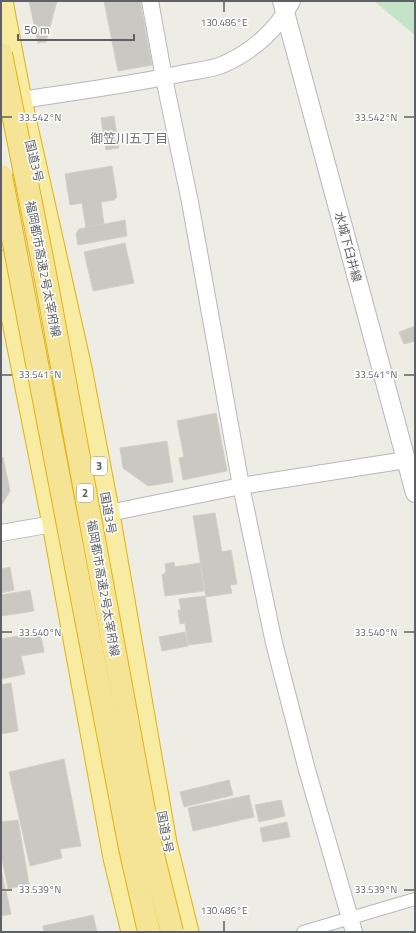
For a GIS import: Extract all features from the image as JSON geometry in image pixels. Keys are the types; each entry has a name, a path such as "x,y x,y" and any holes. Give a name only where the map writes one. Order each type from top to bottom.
{"highway":[{"name":"国道3号","path":"2,1 21,100 81,368 166,843 188,932"},
{"name":"福岡都市高速2号太宰府線","path":"1,54 43,263 148,836 172,932"},
{"name":"福岡都市高速2号太宰府線","path":"1,176 130,848 149,932"},
{"path":"1,261 53,524 114,858 132,932"}],"main road":[{"name":"水城下臼井線","path":"286,6 415,493"}],"street":[{"path":"150,1 164,78 190,202 241,486 274,643 307,770 352,925"},
{"path":"21,100 164,78 222,65 258,43 286,6"},
{"path":"1,533 108,514 241,486 406,460"},
{"path":"303,932 352,925 415,899"}],"green space":[{"path":"374,1 415,1 415,35"}],"building":[{"path":"29,1 57,1 46,42 38,43"},
{"path":"104,1 140,1 152,65 118,71"},
{"path":"114,116 119,148 106,150 101,118"},
{"path":"112,166 117,197 114,200 101,202 104,225 86,228 82,203 70,205 65,174"},
{"path":"125,220 127,236 78,245 76,234 79,229"},
{"path":"125,243 134,283 93,291 84,252"},
{"path":"415,326 415,341 404,344 399,332"},
{"path":"216,413 227,471 183,480 179,458 184,457 177,421"},
{"path":"167,441 173,482 148,486 123,468 120,448"},
{"path":"3,457 10,491 1,506 1,458"},
{"path":"215,513 222,552 231,550 237,584 230,585 232,593 206,597 193,516"},
{"path":"174,562 175,567 200,563 204,591 165,596 162,575 166,572 165,564"},
{"path":"10,567 14,590 1,593 1,569"},
{"path":"30,590 34,611 1,616 1,595"},
{"path":"205,596 212,642 188,645 185,623 180,624 178,610 181,610 179,599"},
{"path":"40,632 44,652 21,656 25,674 1,679 1,639"},
{"path":"185,632 188,646 162,651 159,637"},
{"path":"11,683 18,731 1,734 1,685"},
{"path":"64,759 81,846 60,849 62,858 30,866 9,772"},
{"path":"229,780 233,795 184,807 180,792"},
{"path":"249,795 254,817 193,831 188,808"},
{"path":"281,800 285,816 259,822 255,805"},
{"path":"18,820 29,884 8,889 1,854 1,822"},
{"path":"287,822 290,837 263,842 260,828"},
{"path":"1,869 5,889 1,890"},
{"path":"6,891 11,914 1,916 1,892"},
{"path":"93,915 97,932 44,932 43,926"}],"district":[{"name":"御笠川五丁目","path":"129,138"}]}
